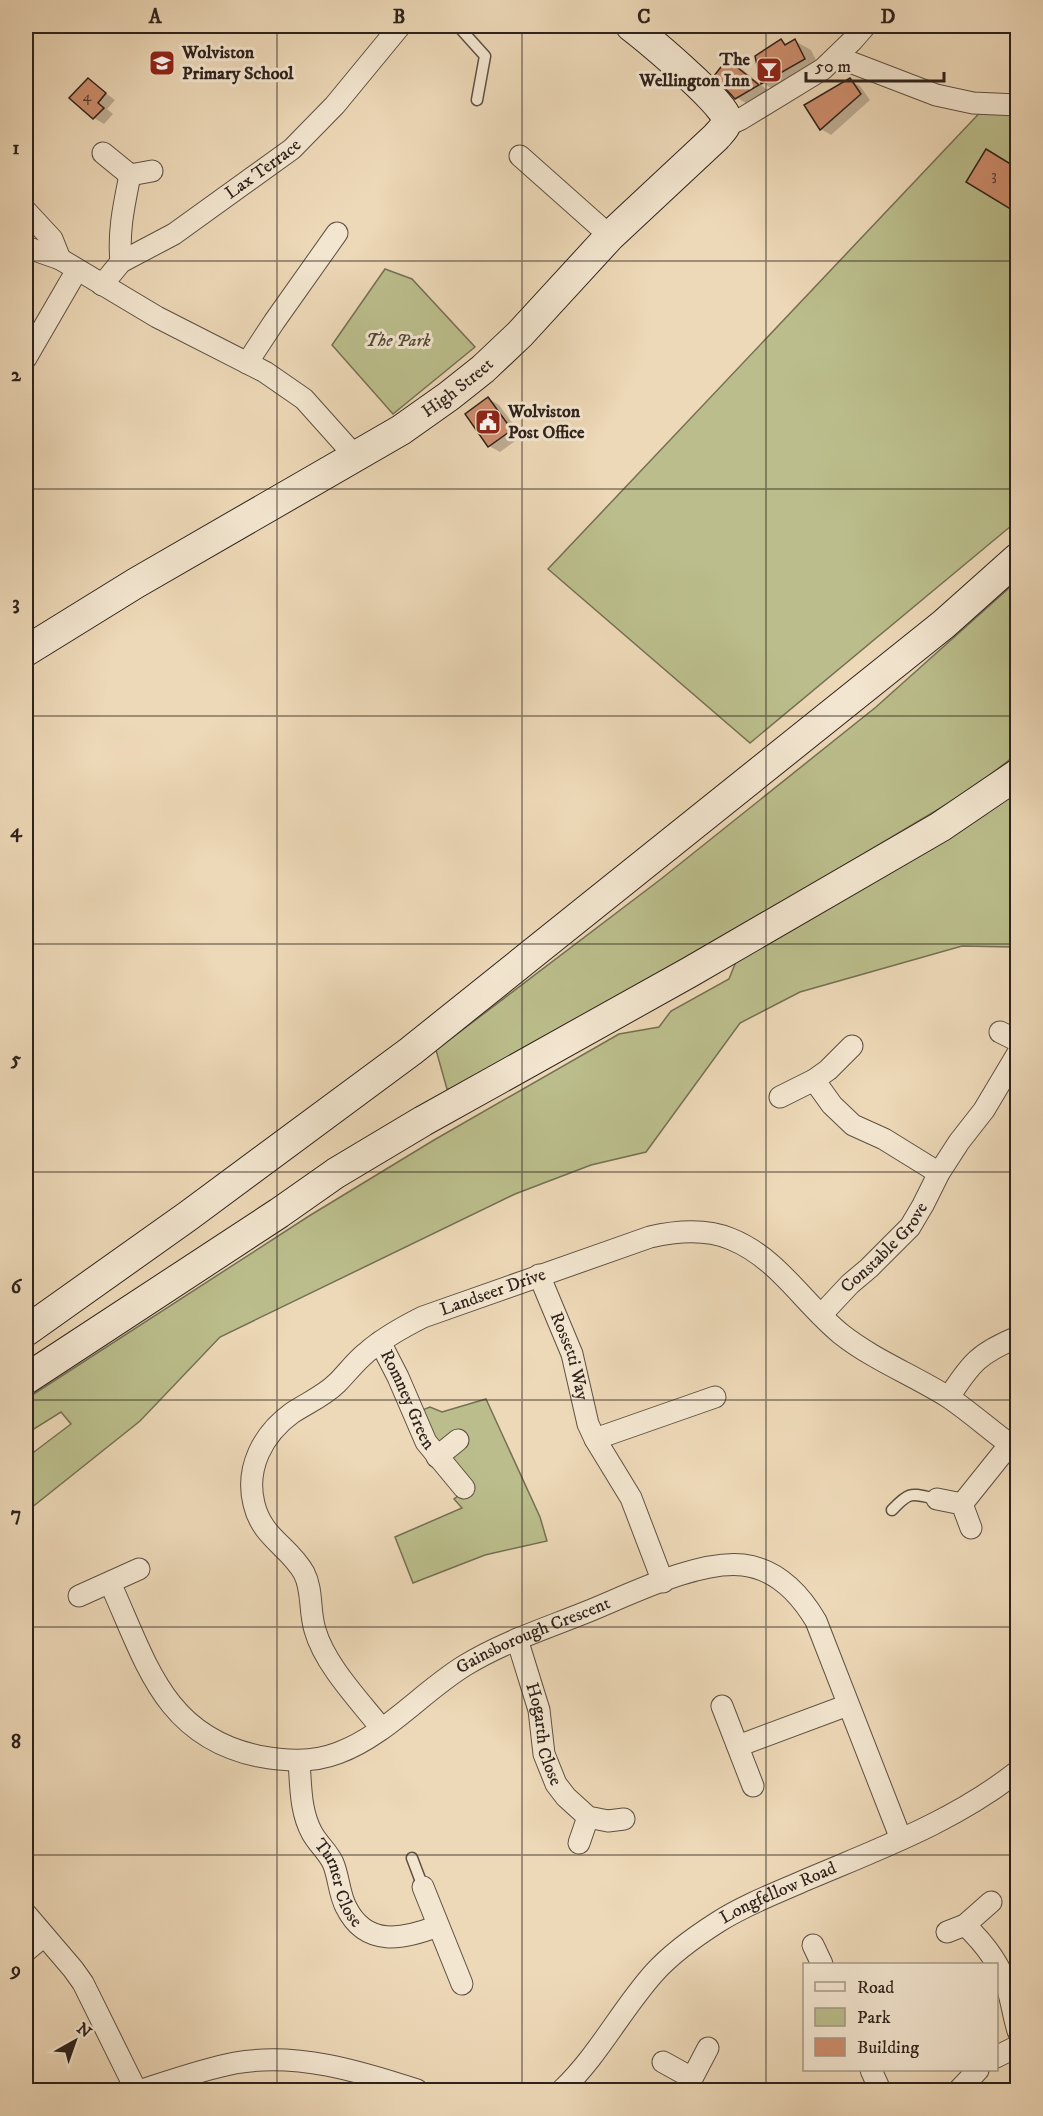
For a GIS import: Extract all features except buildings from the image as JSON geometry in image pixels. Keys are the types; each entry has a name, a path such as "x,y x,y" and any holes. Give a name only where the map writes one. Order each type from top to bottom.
{"street":[{"name":"Lax Terrace","path":"102,285 121,262 174,234 292,149 335,105 400,26"},
{"path":"631,26 720,107 726,117 726,126"},
{"name":"High Street","path":"26,651 126,589 401,430 449,396 483,369 520,334 610,236 726,126 824,69 865,26"},
{"path":"837,57 936,95 973,103 1017,105"},
{"path":"103,153 130,175 152,171"},
{"path":"520,156 610,236"},
{"path":"121,262 120,224 130,175"},
{"path":"26,211 52,239 69,265"},
{"path":"247,363 337,233"},
{"path":"26,247 69,265 157,317 265,372 304,399 355,456"},
{"path":"26,358 69,265"},
{"path":"26,1331 188,1216 411,1051 944,624 1017,558"},
{"path":"26,1379 336,1173 423,1121 690,972 930,832 1017,774"},
{"path":"780,1097 814,1080 828,1070 852,1046"},
{"name":"Constable Grove","path":"821,1315 910,1227 924,1205 939,1173 984,1110 1017,1053"},
{"path":"814,1080 832,1106 853,1125 884,1139 939,1173"},
{"name":"Landseer Drive","path":"381,1728 325,1652 315,1632 310,1590 304,1574 294,1559 264,1527 254,1505 251,1488 255,1459 276,1428 292,1413 315,1400 337,1383 380,1342 423,1317 650,1237 675,1232 704,1232 730,1238 754,1251 774,1266 841,1334 949,1397 1014,1447"},
{"name":"Rossetti Way","path":"540,1275 572,1354 588,1424 595,1440 631,1498 663,1582"},
{"path":"949,1397 967,1369 980,1356 994,1346 1017,1337"},
{"name":"Romney Green","path":"380,1342 398,1377 419,1428 437,1457 464,1488"},
{"path":"595,1440 715,1397"},
{"name":"Romney Green","path":"437,1457 458,1440"},
{"path":"962,1504 1014,1447"},
{"path":"937,1499 962,1504"},
{"path":"962,1504 971,1528"},
{"name":"Gainsborough Crescent","path":"110,1583 159,1689 178,1714 201,1734 224,1746 249,1754 299,1762 339,1753 363,1741 466,1665 517,1639 663,1582 706,1568 726,1565 745,1566 767,1572 786,1584 804,1600 816,1621 901,1839"},
{"path":"79,1596 140,1569"},
{"name":"Hogarth Close","path":"517,1639 538,1710 544,1754 549,1770 566,1797 588,1817"},
{"path":"738,1746 848,1705"},
{"path":"722,1706 753,1786"},
{"name":"Turner Close","path":"299,1762 302,1804 306,1818 312,1833 332,1861 345,1905 351,1916 370,1932 384,1937 401,1938 438,1926"},
{"name":"Longfellow Road","path":"562,2091 581,2081 656,1971 720,1921 946,1818 994,1790 1017,1772"},
{"path":"579,1843 588,1817 608,1821 624,1819"},
{"path":"423,1887 462,1984"},
{"path":"991,1902 956,1928 987,1949 995,1963"},
{"path":"26,1914 83,1983 136,2091"},
{"path":"26,1951 44,1936"},
{"path":"813,1945 821,1963"},
{"path":"998,1968 1009,1991 1017,2031"},
{"path":"998,2055 1017,2046"},
{"path":"663,2062 689,2084 708,2048"},
{"path":"142,2091 195,2073 237,2063 280,2060 305,2061 340,2067 417,2091"},
{"path":"871,2071 880,2091"},
{"path":"959,2091 977,2071"}],"lane":[{"path":"458,26 485,56 477,100"},
{"path":"892,1510 905,1496 911,1494 937,1499"},
{"path":"412,1858 423,1887"}],"green space":[{"path":"988,104 1017,110 1017,521 750,743 548,569"},
{"name":"The Park","path":"385,269 412,279 475,347 393,414 332,345"},
{"path":"1017,581 1017,754 969,791 744,925 464,1088 447,1089 436,1050 661,879 876,707"},
{"path":"1017,792 1017,950 1012,947 962,946 800,992 740,1023 646,1152 591,1165 515,1194 220,1337 140,1421 26,1512 26,1458 71,1424 61,1412 26,1434 26,1399 309,1216 434,1140 619,1034 659,1027 671,1011 729,979 737,959"},
{"path":"486,1399 540,1517 547,1541 485,1555 413,1583 395,1537 462,1508 454,1499 468,1489 417,1412 430,1407 442,1412"}],"place":[{"name":"Wolviston Primary School","path":"162,63"},
{"name":"The Wellington Inn","path":"769,70"},
{"name":"Wolviston Post Office","path":"488,422"}]}
